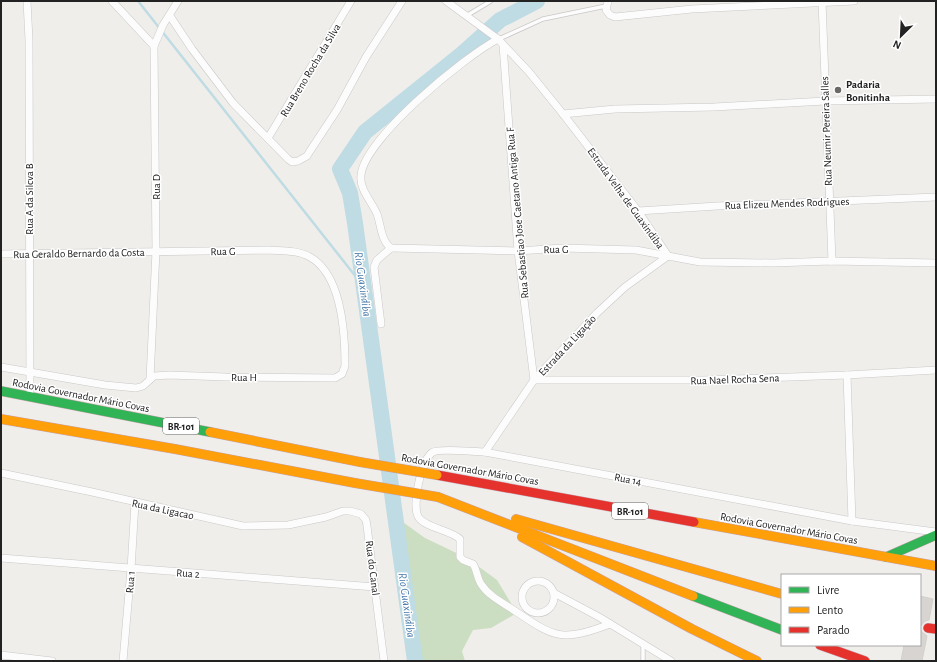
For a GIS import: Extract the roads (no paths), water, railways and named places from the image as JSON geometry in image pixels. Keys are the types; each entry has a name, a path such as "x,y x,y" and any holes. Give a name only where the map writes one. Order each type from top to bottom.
{"highway":[{"name":"Rodovia Governador Mário Covas","path":"1,391 360,462 936,566"},
{"name":"BR-101","path":"1,418 438,497 781,594"},
{"name":"BR-101","path":"438,497 781,630"},
{"name":"BR-101","path":"438,497 502,526 685,626 757,661"},
{"path":"886,557 936,534"},
{"path":"823,646 864,661"}],"street":[{"name":"Rua A da Silcva B","path":"27,1 29,40 30,396"},
{"path":"112,1 154,46"},
{"name":"Rua D","path":"150,379 156,251 154,46 162,26 170,16 178,1"},
{"name":"Rua Breno Rocha da Silva","path":"268,138 351,1"},
{"path":"170,16 192,49 233,103 290,161 298,161 307,156 337,110 366,57 402,1"},
{"name":"Estrada Velha de Guaxindiba","path":"446,1 498,39 529,72 638,211 668,256 700,262 745,263 832,261 936,263"},
{"path":"607,4 608,13 612,16 618,16 692,9 822,1 854,1"},
{"name":"Rua Neumir Pereira Salles","path":"822,1 832,261"},
{"path":"381,324 374,267 377,260 391,248 386,242 374,208 361,184 361,175 365,162 377,144 416,101 472,55 498,39"},
{"name":"Rua Sebastiao Jose Caetano Antiga Rua F","path":"503,45 518,251 534,380"},
{"path":"563,114 615,109 714,107 825,101 936,99"},
{"name":"Rua Elizeu Mendes Rodrigues","path":"638,211 717,206 936,197"},
{"name":"Rua G","path":"391,248 518,251 562,248 636,250 668,256"},
{"name":"Rua Geraldo Bernardo da Costa","path":"1,254 156,251"},
{"name":"Rua G","path":"156,251 290,251"},
{"name":"Rua H","path":"1,367 131,388 143,386 150,379 158,375 335,378 342,374 345,366 339,306 332,282 323,268 306,254 290,251"},
{"name":"Estrada da Ligação","path":"485,452 534,380 597,313 625,287 668,256"},
{"name":"Rua Nael Rocha Sena","path":"534,380 681,380 847,375 936,370"},
{"path":"847,375 852,521"},
{"name":"Rua 14","path":"610,624 590,631 568,635 556,635 535,625 484,588 478,580 474,566 460,557 459,552 461,542 458,537 424,522 418,515 416,503 418,485 427,458 434,451 485,452 852,521 936,534"},
{"name":"Rua da Ligacao","path":"1,473 243,526 288,525 326,517"},
{"name":"Rua 1","path":"123,661 135,503"},
{"name":"Rua do Canal","path":"326,517 343,511 358,512 364,516 367,526 384,661"},
{"name":"Rua 2","path":"1,558 375,587"},
{"path":"554,593 554,599 550,608 540,613 530,611 523,604 521,598 527,584 538,580 548,584 554,593 672,661"},
{"path":"1,655 52,661"}],"lane":[{"path":"465,16 491,1"},
{"path":"498,39 543,19 607,4"},
{"path":"643,645 643,661"}],"waterway":[{"path":"138,1 364,287"},
{"name":"Rio Guaxindiba","path":"415,661 355,223 350,193 340,169 365,132 462,54 500,20 537,1"}],"place":[{"name":"Padaria Bonitinha","path":"838,90"}]}
